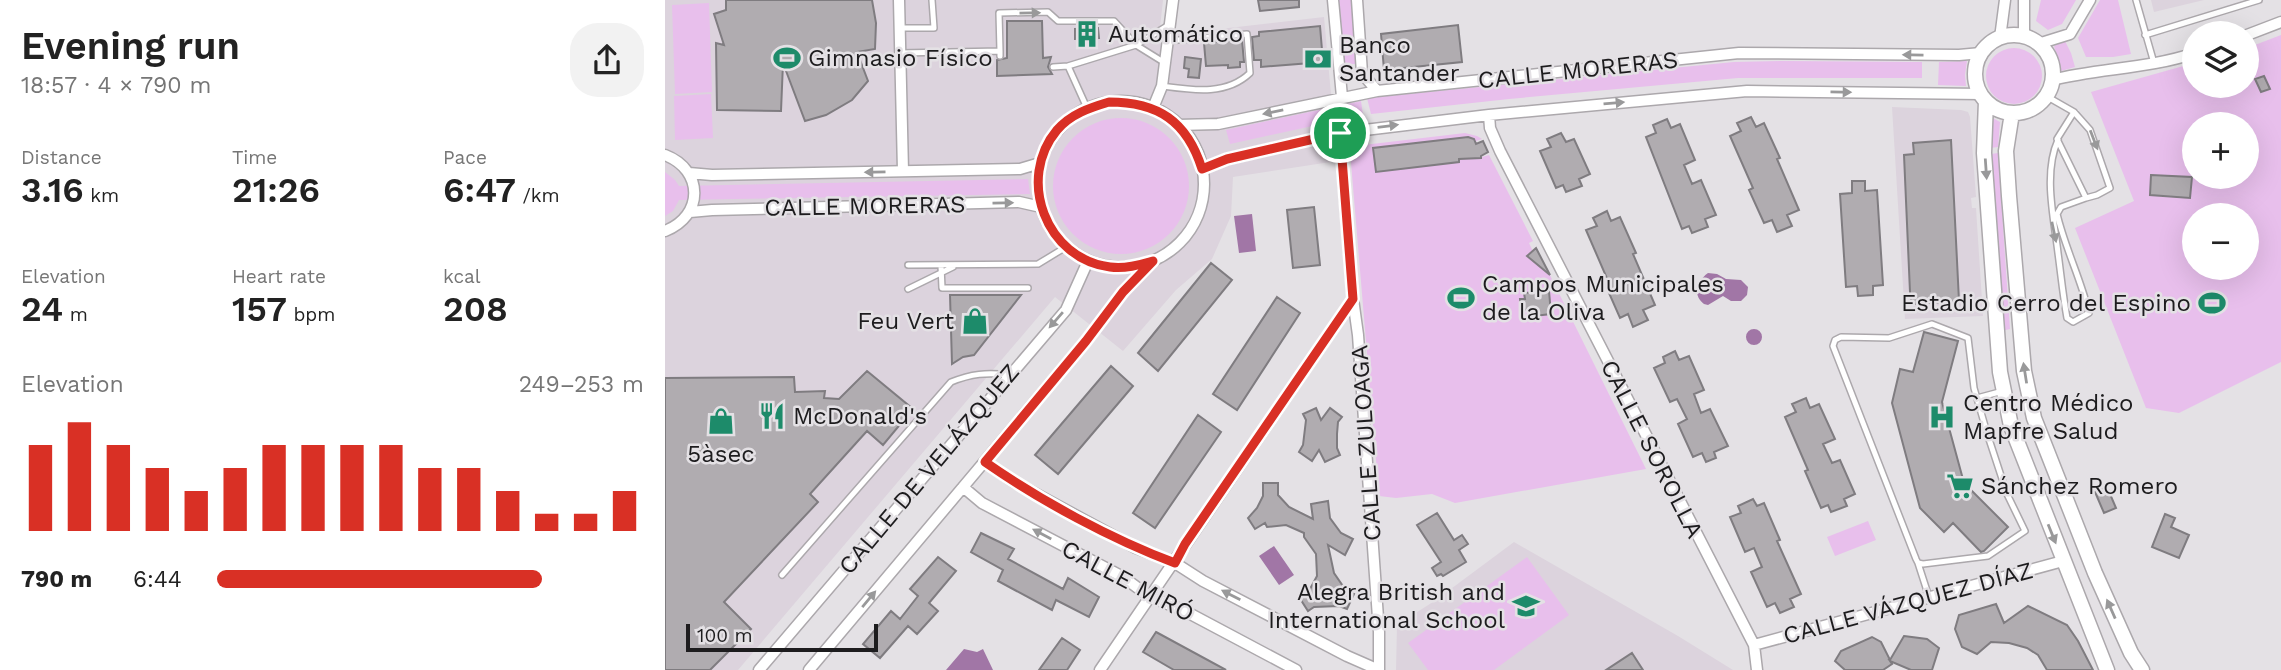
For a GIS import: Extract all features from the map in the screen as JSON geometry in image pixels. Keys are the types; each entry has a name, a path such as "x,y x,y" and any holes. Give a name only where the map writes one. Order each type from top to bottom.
{"street":[{"path":"899,0 903,171"},
{"path":"1153,108 1162,86 1173,0"},
{"path":"1333,0 1342,97"},
{"path":"1357,0 1362,73 1377,90"},
{"path":"2000,38 2005,0"},
{"path":"2024,0 2024,37"},
{"path":"2038,44 2070,34 2090,0"},
{"path":"2259,30 2281,22"},
{"path":"1983,97 2002,111 2012,113 2031,109 2046,96 2052,80 2050,60 2038,44 2024,37 2000,38 1981,53 1975,74 1983,97 2003,391 2023,462 2107,670"},
{"name":"CALLE MORERAS","path":"1178,125 1218,124 1377,90 1739,54 1981,53"},
{"path":"2052,80 2083,72 2154,64 2182,56"},
{"name":"CALLE MORERAS","path":"1202,169 1227,159 1340,133 1489,115 1747,91 1983,97"},
{"path":"1109,102 1131,102 1153,108 1178,125 1189,138 1202,169 1203,191 1199,213 1188,233 1172,250 1153,261 1132,267 1109,267 1089,261 1066,247 1051,229 1041,207 1038,185 1040,163 1047,146 1057,130 1087,108 1109,102"},
{"path":"2012,113 2006,151 2008,196 2024,371 2034,418 2095,573 2131,653 2142,670"},
{"name":"CALLE SOROLLA","path":"1489,115 1490,128 1500,151 1754,645 1757,670"},
{"name":"CALLE ZULOAGA","path":"1340,133 1358,335 1378,618 1379,670"},
{"path":"665,155 674,158 689,173 694,186 690,212 675,227 665,231"},
{"name":"CALLE MORERAS","path":"689,173 712,175 1020,169 1040,163"},
{"name":"CALLE MORERAS","path":"690,212 1019,202 1041,207"},
{"name":"CALLE DE VELÁZQUEZ","path":"759,670 1066,310 1089,261"},
{"name":"CALLE DE VELÁZQUEZ","path":"809,670 1086,341 1123,292 1153,261"},
{"path":"1100,670 1353,299"},
{"name":"CALLE MIRÓ","path":"985,462 1014,482 1136,548 1175,563 1203,581 1379,670"},
{"name":"CALLE MIRÓ","path":"963,487 982,503 1123,577 1150,597 1183,610 1296,670"},
{"name":"CALLE VÁZQUEZ DÍAZ","path":"1754,645 2063,561"}],"lane":[{"path":"900,28 934,28 932,0"},
{"path":"2136,0 2154,64"},
{"path":"2145,35 2259,0"},
{"path":"900,53 1000,54 999,13 1048,12 1058,21 1114,21 1136,46 1165,63"},
{"path":"1053,67 1069,66 1136,46 1170,25"},
{"path":"1162,86 1201,91 1239,84 1250,73 1247,34 1167,41"},
{"path":"1069,66 1087,108"},
{"path":"2046,96 2074,112 2090,130 2110,188 2061,207 2057,214 2089,313 2073,322 2067,318 2058,248 2051,218 2053,151 2074,112"},
{"path":"2058,140 2086,198"},
{"path":"908,265 941,267 1038,264 1066,247"},
{"path":"908,289 955,266"},
{"path":"941,267 941,288 1028,288"},
{"path":"1918,563 1988,556 2025,531 2007,494 1977,398 1968,340 1965,336 1932,324 1889,338 1841,337 1835,340 1833,346 1929,597"},
{"path":"782,575 951,382 970,374 1008,375"},
{"path":"1977,398 2003,391"}],"shaded area":[{"path":"665,0 1163,0 1159,36 1324,17 1337,161 1233,177 1231,216 1212,259 1176,290 1123,351 1055,297 738,670 665,670"},
{"path":"1338,0 1352,0 1356,64 1344,64"},
{"path":"2041,0 2076,0 2062,24 2048,30 2036,21"},
{"path":"2100,0 2118,0 2131,54 2086,57 2078,38"},
{"path":"2151,0 2204,0 2154,12"},
{"path":"709,3 712,92 675,94 672,5"},
{"path":"2281,35 2281,362 2179,413 2146,408 2075,228 2134,201 2091,92 2182,66 2182,98 2259,98 2259,43"},
{"path":"2065,41 2075,67 2061,71 2054,46"},
{"path":"2014,48 2025,50 2034,56 2040,65 2040,87 2034,96 2025,102 2014,104 2003,102 1994,96 1988,87 1986,76 1988,65 1994,56 2003,50"},
{"path":"1967,61 1966,86 1938,85 1939,62"},
{"path":"1734,62 1922,62 1922,78 1738,78 1371,114 1367,98"},
{"path":"711,94 713,138 675,140 674,96"},
{"path":"1361,101 1363,115 1230,144 1226,130"},
{"path":"1892,107 1968,112 1976,197 1971,198 1972,208 1976,208 1983,316 1905,319"},
{"path":"1989,116 2000,122 1998,147 1990,148"},
{"path":"1121,118 1147,123 1169,138 1184,160 1189,186 1184,212 1169,234 1147,249 1121,254 1095,249 1073,234 1058,212 1053,186 1058,160 1073,138 1095,123"},
{"name":"Campos Municipales de la Oliva","path":"1465,133 1482,139 1476,141 1482,157 1489,155 1533,241 1529,243 1540,266 1545,265 1646,469 1455,503 1432,494 1396,498 1379,496 1350,151 1355,146"},
{"path":"1998,153 2010,329 2002,331 1991,154"},
{"path":"665,172 679,186 1028,179 1030,194 679,200 673,211 665,216"},
{"path":"1252,214 1256,251 1239,253 1234,216"},
{"path":"1708,273 1726,279 1741,280 1748,287 1747,295 1741,301 1731,301 1723,296 1708,305 1704,304 1698,296 1697,288"},
{"path":"1754,329 1762,337 1754,345 1746,337"},
{"path":"1868,521 1876,540 1835,556 1827,537"},
{"name":"Alegra British and International School","path":"1514,542 1733,670 1396,670 1397,625 1436,600"},
{"path":"1274,546 1294,575 1279,585 1259,556"},
{"path":"1527,557 1569,615 1494,670 1428,670 1408,643"},
{"path":"964,649 977,652 983,649 993,670 946,670"}],"building":[{"name":"Gimnasio Físico","path":"726,0 872,0 876,23 875,49 857,52 868,81 852,100 826,115 805,121 783,63 781,111 717,110 716,43 724,45 714,14 726,10"},
{"path":"1258,0 1299,0 1299,7 1260,11"},
{"path":"1007,21 1042,21 1043,58 1051,57 1048,67 1052,74 997,76 997,60 1007,58"},
{"path":"1458,25 1462,62 1384,70 1381,34"},
{"path":"1320,26 1323,62 1261,67 1261,60 1254,60 1252,37 1259,36 1259,32"},
{"name":"Automático","path":"1098,28 1099,38 1075,39 1075,29"},
{"path":"1242,40 1244,62 1240,62 1240,67 1206,66 1204,43"},
{"path":"1185,57 1201,59 1199,78 1188,77 1189,69 1184,68"},
{"path":"2264,76 2270,89 2261,92 2259,78"},
{"path":"1751,117 1756,127 1764,123 1799,210 1787,215 1792,226 1777,232 1772,220 1764,223 1749,190 1753,188 1730,136 1741,131 1737,123"},
{"path":"1667,119 1671,128 1680,124 1695,160 1684,165 1692,184 1701,180 1716,215 1705,219 1708,227 1692,233 1689,226 1682,229 1646,137 1656,133 1653,125"},
{"path":"1561,133 1566,142 1574,139 1590,174 1579,179 1582,186 1566,192 1563,185 1556,188 1540,151 1551,147 1547,139"},
{"path":"1468,137 1474,139 1476,144 1483,141 1488,152 1481,158 1459,159 1459,162 1376,172 1373,148"},
{"path":"1951,140 1959,301 1916,304 1911,300 1910,292 1904,155 1914,154 1913,143"},
{"path":"2151,175 2182,177 2182,189 2191,189 2190,198 2150,195"},
{"path":"1852,181 1865,181 1865,191 1877,190 1883,285 1873,286 1873,295 1858,296 1857,286 1846,287 1840,194 1852,193"},
{"path":"1314,207 1320,265 1293,268 1287,210"},
{"path":"1607,211 1611,221 1620,217 1655,305 1643,310 1648,320 1633,327 1628,314 1620,318 1605,284 1609,283 1586,230 1597,226 1593,218"},
{"path":"1536,248 1550,275 1527,256"},
{"path":"1211,263 1232,280 1158,371 1138,353"},
{"path":"1549,291 1551,314 1534,316 1533,309 1521,310 1520,299 1525,299 1524,293"},
{"path":"950,295 1021,295 974,355 963,357 952,364"},
{"path":"1277,297 1300,313 1237,410 1213,394"},
{"path":"1924,332 1958,341 1942,402 1964,483 2008,527 1981,552 1953,523 1944,532 1920,508 1892,403 1900,369 1913,372"},
{"path":"1675,351 1679,360 1689,356 1704,390 1694,394 1701,413 1710,409 1728,446 1714,452 1716,458 1706,462 1702,453 1693,457 1678,424 1687,419 1677,399 1670,402 1654,368 1665,363 1663,357"},
{"path":"1111,366 1133,386 1058,474 1035,455"},
{"path":"867,371 913,409 883,445 867,431 810,494 818,502 724,602 751,629 710,670 665,670 665,378 794,377 795,392 825,391 824,398 839,399"},
{"path":"1806,398 1810,408 1819,404 1835,439 1823,444 1832,463 1840,460 1855,494 1844,499 1847,506 1831,512 1828,505 1821,508 1785,417 1796,412 1792,404"},
{"path":"1316,408 1321,420 1330,408 1342,417 1338,422 1337,434 1340,455 1325,462 1319,450 1312,461 1299,452 1303,445 1306,420 1303,414"},
{"path":"1198,415 1221,432 1155,528 1133,513"},
{"path":"1263,483 1278,483 1278,495 1289,507 1313,519 1311,504 1328,501 1330,518 1341,533 1353,539 1345,555 1328,545 1334,573 1345,589 1354,594 1347,609 1339,606 1314,607 1308,611 1299,597 1310,589 1317,576 1316,554 1304,533 1286,525 1267,527 1265,523 1255,529 1248,518 1263,496"},
{"path":"2107,487 2116,508 2104,513 2095,492"},
{"path":"1753,499 1757,506 1764,503 1780,540 1777,541 1801,594 1790,599 1794,607 1780,613 1775,603 1767,607 1751,572 1762,567 1754,548 1745,552 1730,517 1741,513 1738,506"},
{"path":"1437,513 1454,540 1462,535 1468,544 1459,550 1466,562 1443,576 1437,576 1432,568 1441,562 1417,525"},
{"path":"2165,514 2175,518 2171,527 2189,535 2179,558 2152,547"},
{"path":"981,533 1014,549 1008,559 1063,589 1068,578 1099,597 1089,617 1056,600 1052,610 998,581 1003,570 971,552"},
{"path":"938,557 956,571 929,603 938,611 917,634 908,626 880,658 863,644 891,611 900,619 918,596 910,589"},
{"path":"1996,604 2004,623 2028,606 2067,625 2093,670 2047,670 2038,655 2027,648 2009,643 1991,642 1977,654 1962,647 1955,629 1959,615"},
{"path":"1156,632 1226,670 1174,670 1143,652"},
{"path":"1904,636 1927,639 1939,648 1932,670 1911,670 1890,661 1892,664 1883,670 1845,670 1835,661 1841,651 1872,637 1881,642 1890,660"},
{"path":"1062,638 1080,650 1067,670 1039,670"},
{"path":"1632,653 1643,670 1606,670"}],"place":[{"name":"Automático","path":"1087,34"},
{"name":"Gimnasio Físico","path":"787,58"},
{"name":"Banco Santander","path":"1318,59"},
{"name":"Campos Municipales de la Oliva","path":"1461,298"},
{"name":"Estadio Cerro del Espino","path":"2212,303"},
{"name":"Feu Vert","path":"975,321"},
{"name":"McDonald's","path":"772,416"},
{"name":"Centro Médico Mapfre Salud","path":"1942,417"},
{"name":"5àsec","path":"721,421"},
{"name":"Sánchez Romero","path":"1960,486"},
{"name":"Alegra British and International School","path":"1526,606"}],"route":[{"path":"1109,102 1131,102 1153,108 1178,125 1189,138 1202,169 1227,159 1340,133 1353,299 1185,544 1175,563 1136,548 1014,482 985,462 1086,341 1123,292 1153,261 1132,267 1109,267 1089,261 1066,247 1051,229 1041,207 1038,178 1040,163 1057,130 1087,108 1109,102"}]}
